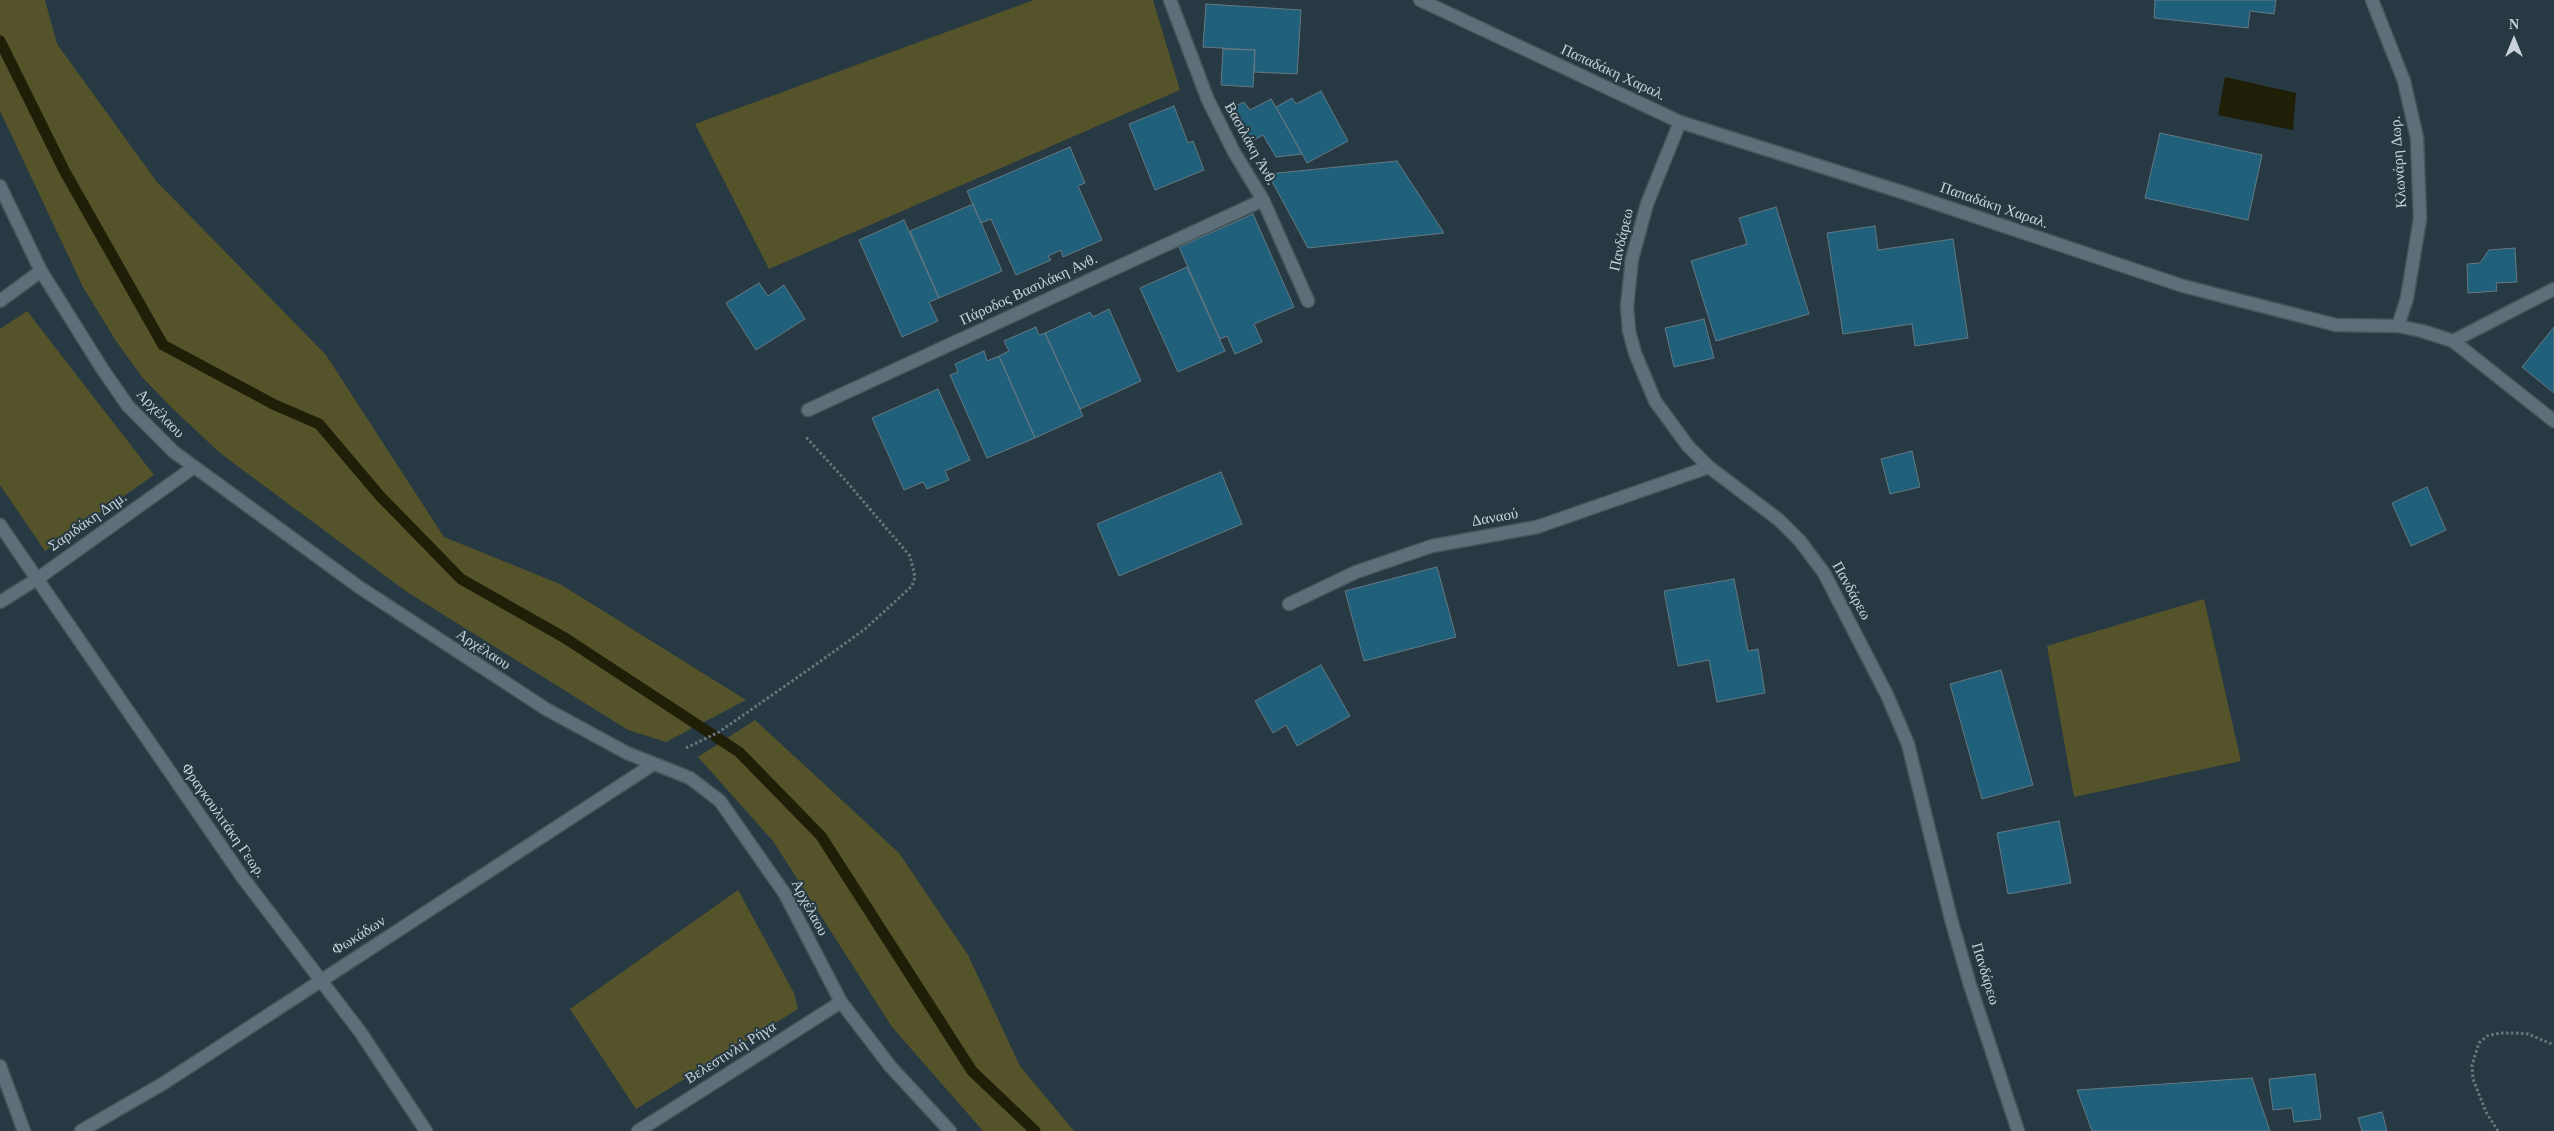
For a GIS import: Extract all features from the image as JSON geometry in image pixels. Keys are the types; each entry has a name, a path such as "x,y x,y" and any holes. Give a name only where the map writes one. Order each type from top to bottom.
{"street":[{"name":"Βασιλάκη Άνθ.","path":"1170,0 1208,100 1234,152 1263,200 1308,301"},
{"name":"Παπαδάκη Χαραλ.","path":"1420,0 1680,122 1908,194 2183,286 2336,325 2398,326 2453,341 2554,421"},
{"name":"Κλωνάρη Δωρ.","path":"2372,0 2404,82 2417,138 2420,219 2410,278 2398,326"},
{"name":"Πανδάρεω","path":"1680,122 1638,231 1629,280 1627,306 1629,331 1643,377 1655,401 1688,446 1709,467 1779,520 1800,541 1824,574 1843,606 1887,695 1908,744 1951,919 1970,985 2018,1131"},
{"name":"Αρχέλαου","path":"0,186 41,271 128,406 168,447 409,621 572,725 652,765 696,782 712,793 730,813 785,894 841,1002 890,1066 950,1131"},
{"name":"Πάροδος Βασιλάκη Ανθ.","path":"808,410 1263,200"},
{"path":"0,301 41,271"},
{"path":"2453,341 2554,289"},
{"name":"Σαριδάκη Δημ.","path":"0,602 194,467"},
{"name":"Δαναού","path":"1289,604 1356,572 1432,546 1537,527 1709,467"},
{"name":"Φραγκουλιτάκη Γεωρ.","path":"0,525 243,878 361,1033 426,1131"},
{"name":"Φωκάδων","path":"81,1131 164,1083 652,765"},
{"name":"Βελεστινλή Ρήγα","path":"638,1131 841,1002"},
{"path":"0,1066 24,1131"}],"path":[{"path":"652,765 719,732 865,628 912,586 915,577 910,556 846,480 801,432 808,410"},
{"path":"2498,1131 2486,1112 2473,1080 2472,1065 2479,1043 2487,1036 2513,1033 2528,1034 2554,1044"}],"shaded area":[{"path":"0,0 45,0 57,44 157,182 326,355 444,537 560,584 746,700 666,742 628,730 407,592 220,453 142,377 116,341 83,287 0,111"},
{"path":"1034,0 1153,0 1180,90 769,269 695,124"},
{"path":"2225,77 2296,93 2293,130 2218,115"},
{"path":"27,311 154,475 45,551 0,485 0,329"},
{"path":"2204,599 2241,761 2074,797 2047,646"},
{"path":"755,720 899,853 968,955 1020,1066 1074,1131 983,1131 892,1027 773,841 698,757"},
{"path":"738,890 794,993 798,1009 636,1109 570,1009"}],"building":[{"path":"2155,0 2276,0 2274,14 2250,11 2248,28 2154,18"},
{"path":"1206,4 1301,10 1297,74 1254,72 1255,50 1203,47"},
{"path":"1223,49 1255,50 1253,87 1221,85"},
{"path":"1321,91 1348,141 1307,163 1276,107 1292,98 1296,104"},
{"path":"1271,99 1302,154 1276,157 1263,135 1251,142 1232,108 1244,102 1250,110"},
{"path":"1174,106 1188,143 1193,141 1204,170 1155,190 1129,124"},
{"path":"2160,133 2262,155 2248,220 2145,198"},
{"path":"1070,147 1085,183 1078,186 1102,240 1063,257 1061,250 1048,256 1051,260 1016,275 991,219 981,223 967,191"},
{"path":"1397,161 1444,233 1308,248 1268,174"},
{"path":"973,204 1002,271 939,298 910,231"},
{"path":"1776,207 1809,314 1716,341 1691,261 1747,244 1739,218"},
{"path":"1253,214 1294,307 1254,324 1262,342 1235,354 1227,336 1220,339 1179,247"},
{"path":"904,220 939,298 929,302 938,321 902,337 859,240"},
{"path":"1875,226 1878,250 1953,239 1968,338 1915,346 1912,324 1843,334 1827,233"},
{"path":"2515,248 2517,282 2496,283 2497,291 2468,293 2467,264 2480,263 2489,250"},
{"path":"1187,267 1225,351 1178,372 1140,288"},
{"path":"759,283 768,296 784,285 805,319 756,350 726,303"},
{"path":"1109,309 1141,381 1080,409 1045,333 1090,312 1093,317"},
{"path":"1704,319 1714,358 1674,367 1665,328"},
{"path":"1036,327 1039,335 1045,333 1083,416 1035,438 999,356 1009,351 1004,341"},
{"path":"2554,327 2554,393 2522,367"},
{"path":"984,351 987,361 999,356 1035,438 987,458 950,375 958,372 955,364"},
{"path":"938,389 970,460 945,471 949,480 927,489 923,482 904,490 872,418"},
{"path":"1912,451 1920,487 1890,494 1881,459"},
{"path":"1221,472 1242,524 1119,576 1097,524"},
{"path":"2427,487 2446,530 2411,546 2392,503"},
{"path":"1437,567 1456,637 1364,661 1345,591"},
{"path":"1734,579 1748,651 1758,649 1765,693 1717,702 1709,660 1678,666 1664,591"},
{"path":"1321,665 1350,716 1297,746 1286,725 1273,733 1255,701"},
{"path":"2001,670 2033,785 1982,799 1950,684"},
{"path":"2059,821 2071,883 2008,894 1997,833"},
{"path":"2315,1074 2321,1119 2294,1122 2292,1108 2273,1110 2269,1079"},
{"path":"2252,1078 2270,1131 2092,1131 2077,1090"},
{"path":"2382,1112 2387,1131 2362,1131 2358,1118"}],"waterway":[{"path":"0,41 65,172 163,345 275,405 319,424 380,496 461,579 565,638 739,752 821,836 972,1071 1035,1131"}]}
